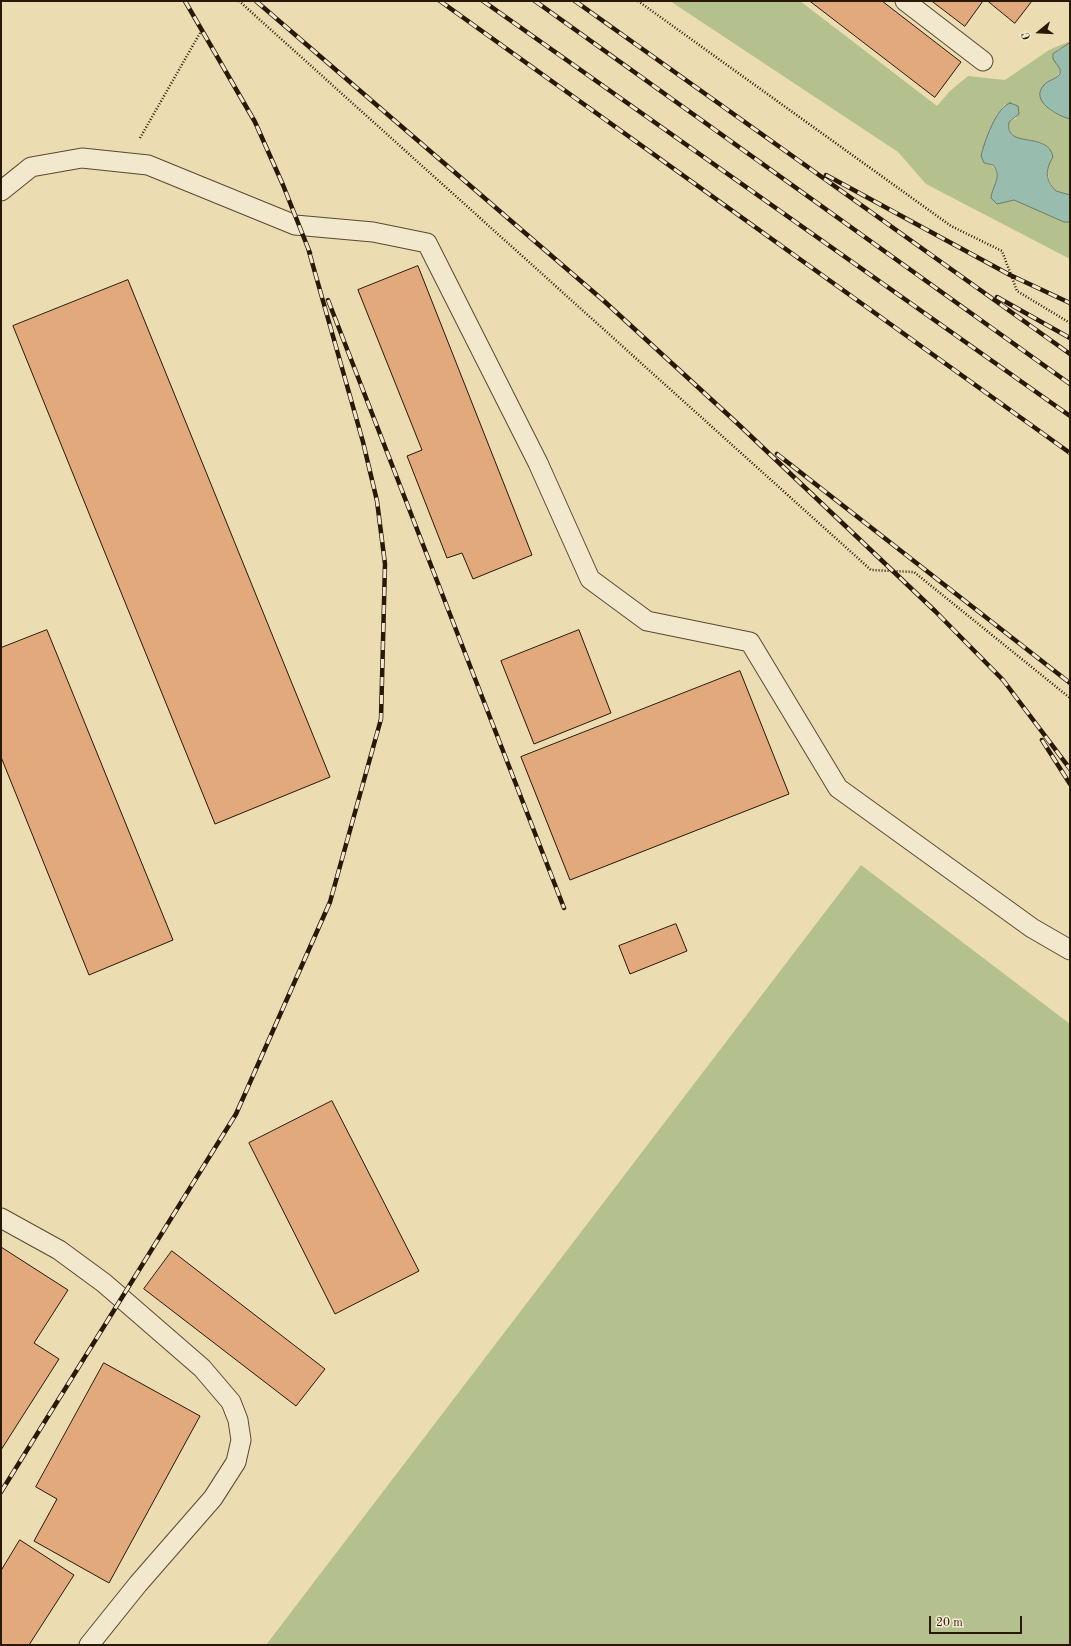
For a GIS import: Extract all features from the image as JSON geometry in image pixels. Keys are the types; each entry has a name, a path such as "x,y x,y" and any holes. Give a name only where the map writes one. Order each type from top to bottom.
{"lane":[{"path":"905,1 983,61"},
{"path":"1,191 31,167 82,158 126,162 148,165 295,225 373,232 427,243 538,463 590,579 647,621 750,642 838,788 1032,928 1070,950"},
{"path":"1,1218 59,1250 104,1283 202,1368 231,1402 238,1420 241,1440 236,1462 213,1498 138,1584 89,1645"}],"path":[{"path":"239,1 871,570 914,572 1070,698"},
{"path":"638,1 951,226 1002,251 1016,291 1070,323"},
{"path":"126,162 200,33"}],"green space":[{"path":"670,1 800,1 937,106 950,91 968,76 1005,80 1049,50 1070,41 1070,43 1057,50 1056,64 1060,69 1059,74 1056,78 1047,82 1042,99 1051,111 1070,119 1070,195 1056,191 1051,185 1048,172 1048,160 1043,143 1020,139 1011,134 1009,122 1017,118 1005,104 996,116 981,156 984,163 992,166 997,173 997,181 993,189 997,204 1014,200 1064,222 1070,222 1070,259 926,184 898,152"},
{"path":"861,865 1070,1024 1070,1645 266,1645"}],"shaded area":[{"path":"1070,43 1070,119 1059,115 1047,107 1042,102 1040,91 1047,82 1056,78 1060,74 1060,69 1053,59 1053,54"},
{"path":"1010,103 1018,106 1019,114 1009,122 1009,130 1013,135 1019,138 1036,141 1049,149 1053,157 1049,166 1047,175 1048,179 1056,191 1070,195 1070,222 1064,222 1014,200 997,204 991,198 997,178 996,169 993,165 984,163 981,156 995,118 1005,106"}],"building":[{"path":"810,1 882,1 961,62 935,97"},
{"path":"932,1 983,1 965,26"},
{"path":"988,1 1032,1 1015,23"},
{"path":"418,266 532,555 473,579 462,553 447,558 407,456 422,450 358,290"},
{"path":"128,280 330,777 215,824 13,326"},
{"path":"47,630 173,940 89,975 1,757 1,648"},
{"path":"579,630 611,713 534,744 501,661"},
{"path":"740,671 789,794 570,880 521,757"},
{"path":"676,924 687,951 630,974 619,946"},
{"path":"332,1101 419,1271 335,1314 249,1143"},
{"path":"1,1247 68,1290 34,1343 59,1359 1,1450"},
{"path":"172,1251 325,1369 296,1406 144,1289"},
{"path":"104,1363 200,1416 109,1583 34,1541 57,1499 36,1487"},
{"path":"20,1540 74,1575 29,1645 1,1645 1,1571"}],"railway":[{"path":"185,1 255,122 283,185 310,253"},
{"path":"256,1 604,301 737,423 935,611 1003,680 1070,769"},
{"path":"440,1 1070,453"},
{"path":"483,1 1070,416"},
{"path":"535,1 1070,384"},
{"path":"575,1 1070,354"},
{"path":"826,175 1010,275 1070,303"},
{"path":"1,1492 236,1114 330,902 381,719 385,564 377,501 363,442 308,248"},
{"path":"997,297 1070,338"},
{"path":"328,300 564,908"},
{"path":"777,454 1070,683"},
{"path":"1042,740 1070,784"}]}
